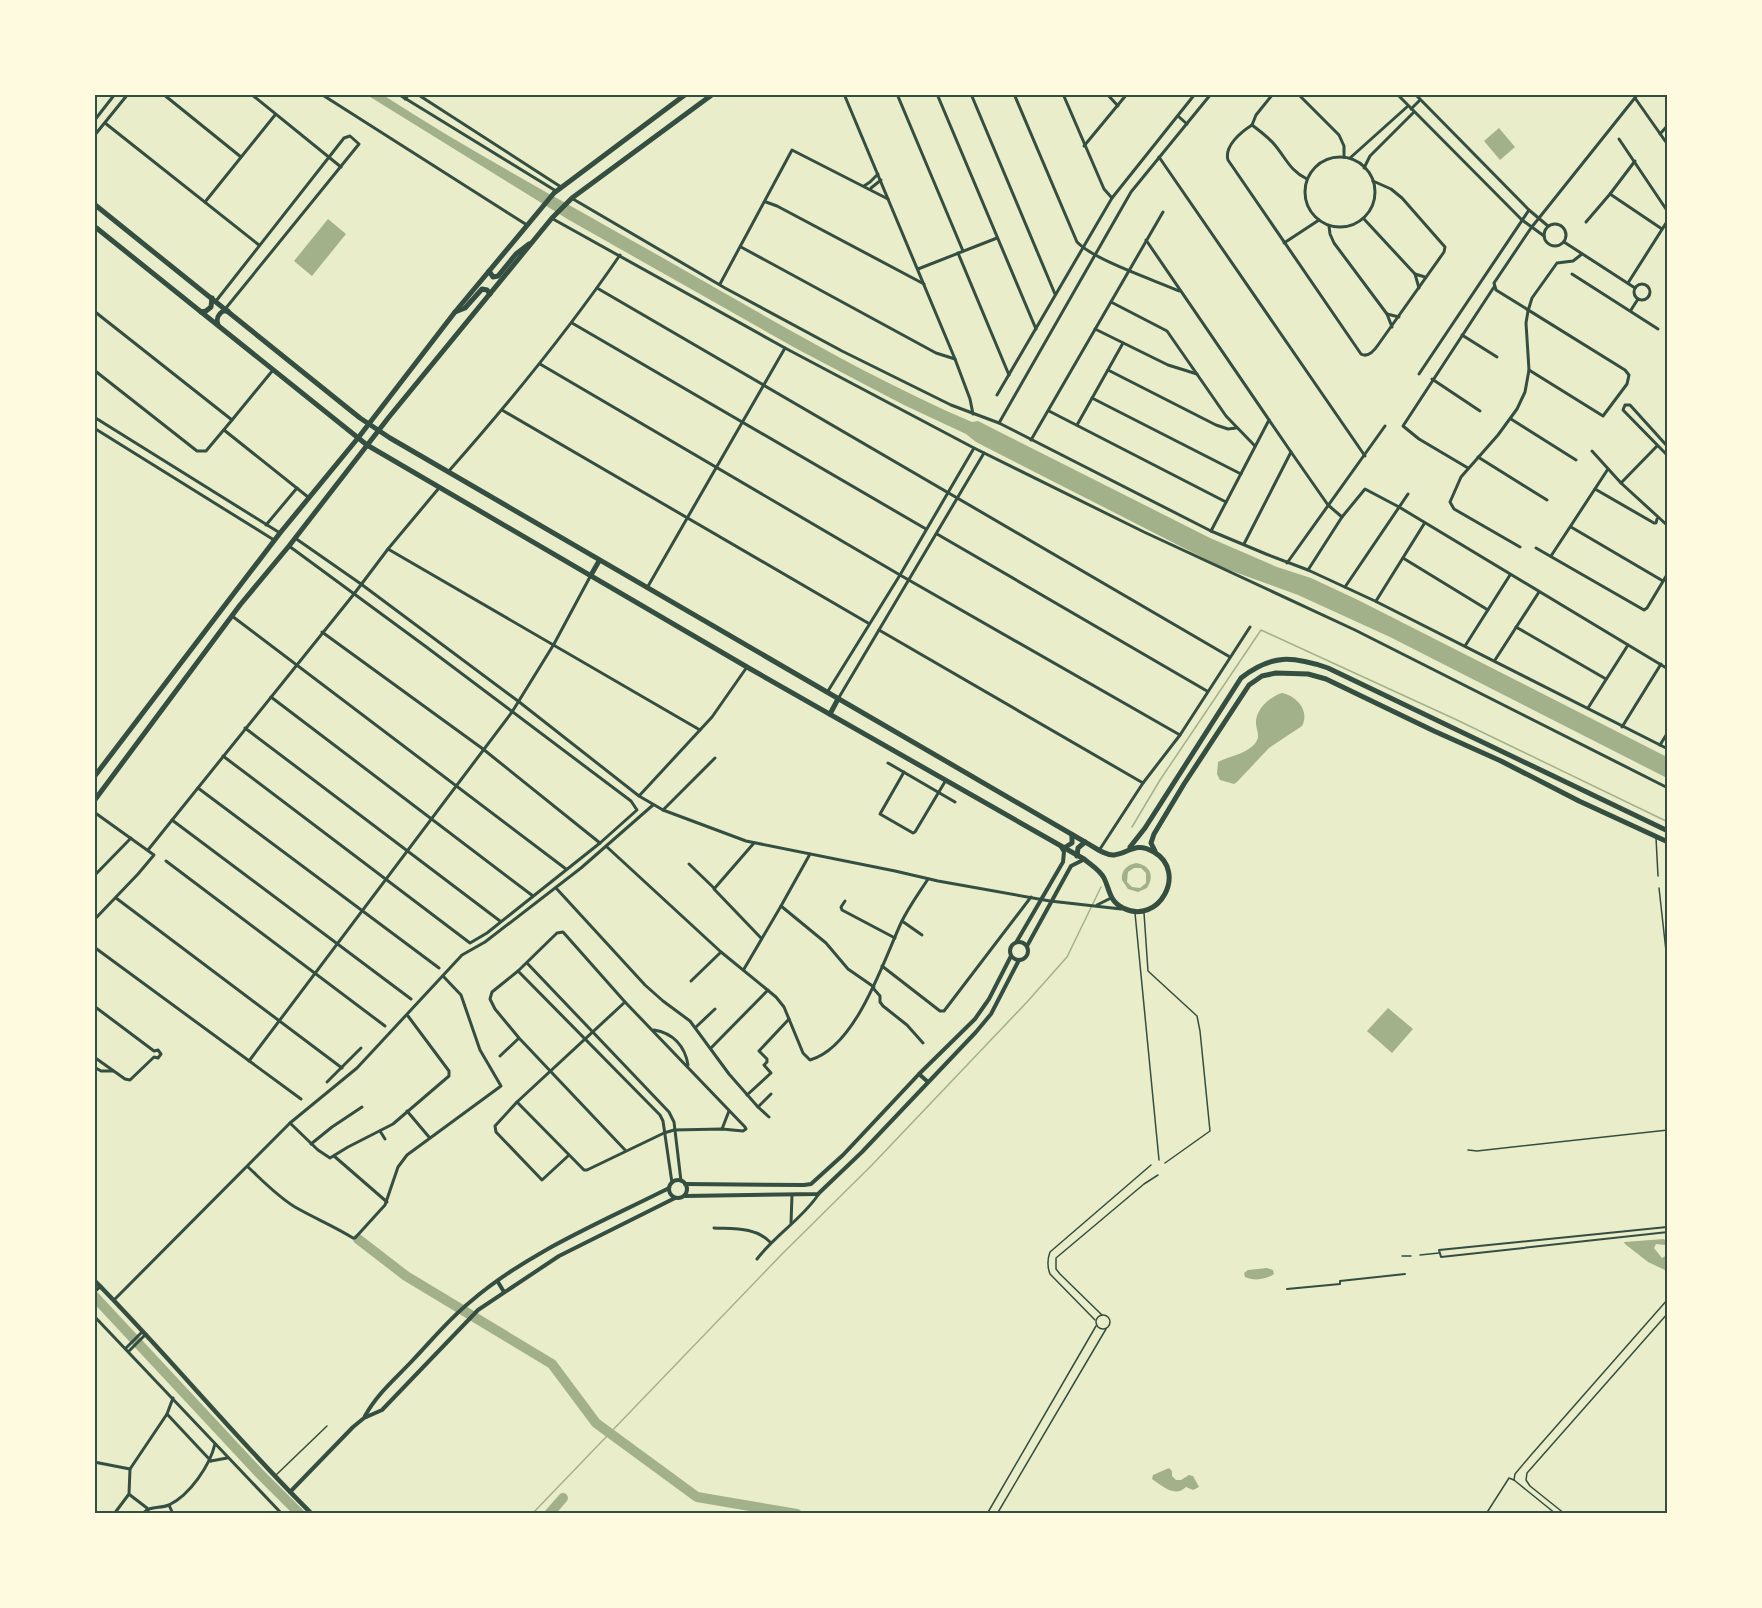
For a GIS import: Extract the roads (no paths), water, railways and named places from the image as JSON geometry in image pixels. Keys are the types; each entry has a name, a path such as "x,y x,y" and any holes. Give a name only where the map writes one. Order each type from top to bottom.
{"main road":[{"path":"94,777 277,536 358,438 454,312 541,208 557,190 686,94"},
{"path":"94,801 237,609 378,430 566,202 713,94"},
{"path":"94,204 368,424 1072,835 1113,855 1129,848 1144,848 1158,855"},
{"path":"94,226 368,445 747,668 1063,847 1094,866 1103,876 1111,898 1127,910 1143,911 1156,906 1162,900 1170,883 1167,866 1152,846 1151,839 1215,736 1250,685 1262,676 1290,672 1326,679 1668,842"},
{"path":"489,271 493,277 498,276 516,254 531,243"},
{"path":"454,312 465,308 479,290 486,289 490,294"},
{"path":"201,312 211,307 214,299"},
{"path":"218,325 216,321 218,315 227,310"},
{"path":"591,575 600,561"},
{"path":"227,601 237,609"},
{"path":"222,609 232,616"},
{"path":"1129,848 1145,828 1241,678 1256,666 1273,660 1290,659 1328,668 1668,831"},
{"path":"830,714 838,699"},
{"path":"1430,729 1434,720"},
{"path":"1440,734 1443,724"},
{"path":"1206,730 1215,736"},
{"path":"1200,740 1209,746"},
{"path":"1579,801 1585,792"},
{"path":"1589,806 1594,796"},
{"path":"1063,847 1072,843 1072,835"},
{"path":"1077,856 1078,848 1085,842"},
{"path":"94,1280 97,1290 114,1300 274,1476 312,1514"}],"street":[{"path":"94,121 115,94"},
{"path":"94,136 128,94"},
{"path":"163,94 241,158"},
{"path":"251,94 341,167"},
{"path":"321,94 527,225"},
{"path":"398,94 557,190"},
{"path":"405,99 409,94"},
{"path":"417,94 557,190"},
{"path":"844,94 956,359 973,414"},
{"path":"897,94 963,251"},
{"path":"937,94 1036,328"},
{"path":"971,94 1055,294"},
{"path":"1014,94 1074,237 1084,249 1180,291"},
{"path":"1063,94 1104,189 1112,198"},
{"path":"1107,94 1118,106"},
{"path":"1084,146 1127,94"},
{"path":"997,395 1112,198 1195,94"},
{"path":"999,423 1131,192 1211,94"},
{"path":"1273,94 1256,115 1252,125 1228,148 1228,160 1364,356 1373,351 1392,327 1445,247 1402,198 1391,189 1373,181"},
{"path":"1298,94 1339,135 1344,146 1344,156"},
{"path":"1396,94 1522,220 1544,236 1550,245 1558,246 1564,242 1566,232 1562,226 1555,224 1548,226"},
{"path":"1415,94 1528,210 1548,226"},
{"path":"1468,468 1419,439 1403,426 1531,228 1636,96 1668,145"},
{"path":"1364,168 1370,156 1420,100"},
{"path":"1350,158 1411,109"},
{"path":"205,202 275,115"},
{"path":"1178,116 1187,124"},
{"path":"105,123 259,245"},
{"path":"1252,125 1276,146 1288,166 1307,179"},
{"path":"1660,134 1668,125"},
{"path":"214,299 346,136 350,136 359,144 227,310"},
{"path":"1619,139 1668,212"},
{"path":"720,284 792,150 889,200"},
{"path":"1344,156 1364,168 1373,181 1376,191 1371,211 1364,219 1353,225 1341,227 1319,220 1306,201 1305,190 1307,179 1318,164 1344,156"},
{"path":"1159,157 1365,456"},
{"path":"1586,222 1635,161"},
{"path":"864,186 878,174"},
{"path":"870,189 880,180"},
{"path":"1610,194 1662,229"},
{"path":"572,198 720,284 842,351 973,414 999,423 1211,531 1308,570 1375,601 1668,749"},
{"path":"766,202 925,285"},
{"path":"1419,374 1528,210"},
{"path":"1031,440 1162,212"},
{"path":"553,217 785,348 974,448 1144,532 1355,630 1668,788"},
{"path":"1364,219 1415,274 1419,288"},
{"path":"1284,243 1319,220"},
{"path":"1628,283 1668,220"},
{"path":"1329,225 1334,243 1387,314 1392,327"},
{"path":"1544,236 1548,226"},
{"path":"918,269 997,238"},
{"path":"1146,240 1328,505 1342,517"},
{"path":"1564,242 1635,288"},
{"path":"741,247 936,353 956,359"},
{"path":"958,253 1009,375"},
{"path":"1520,547 1454,509 1450,502 1457,484 1511,419 1525,392 1529,370 1526,323 1532,298 1557,263 1573,261 1582,254"},
{"path":"448,472 540,364 620,255"},
{"path":"1415,274 1426,278"},
{"path":"1572,274 1658,329"},
{"path":"1635,288 1645,284 1650,290 1648,298 1638,299"},
{"path":"1494,287 1528,311 1625,370 1629,375 1627,384 1603,416 1529,370"},
{"path":"597,288 1230,657"},
{"path":"1635,288 1635,296 1638,299"},
{"path":"1630,311 1638,299"},
{"path":"1111,302 1167,331 1236,428 1255,446"},
{"path":"94,311 232,420"},
{"path":"1387,314 1399,317"},
{"path":"572,322 926,529"},
{"path":"1095,329 1167,365 1197,374"},
{"path":"1462,335 1497,357"},
{"path":"1077,425 1123,343"},
{"path":"647,588 744,423 785,348"},
{"path":"540,364 900,575 1180,735"},
{"path":"94,370 197,451 206,451 273,370"},
{"path":"1108,370 1216,425 1228,429 1236,428"},
{"path":"1432,380 1480,411"},
{"path":"1092,398 1241,474"},
{"path":"1668,447 1630,405 1624,405 1623,410 1668,456"},
{"path":"502,410 868,623"},
{"path":"1049,410 1226,502"},
{"path":"94,417 161,464 277,536"},
{"path":"1511,419 1576,460"},
{"path":"1211,531 1269,420"},
{"path":"1287,563 1385,426"},
{"path":"94,428 161,464 225,504 266,525 277,536"},
{"path":"224,430 308,497"},
{"path":"1621,483 1657,446"},
{"path":"827,693 868,623 900,575 974,448"},
{"path":"1592,451 1621,483 1668,526"},
{"path":"1244,545 1291,452"},
{"path":"838,699 984,453"},
{"path":"1478,457 1547,500"},
{"path":"1551,556 1608,469"},
{"path":"266,525 297,488"},
{"path":"148,850 439,488"},
{"path":"1308,570 1342,517 1365,489 1399,507 1668,669"},
{"path":"1595,489 1654,523 1658,521 1657,517"},
{"path":"1345,587 1408,494"},
{"path":"1375,601 1424,524"},
{"path":"1571,527 1663,581"},
{"path":"937,534 1207,692"},
{"path":"292,542 360,585 639,796 663,810 725,835 754,843 928,879 1050,901 1127,910"},
{"path":"223,756 386,877 470,943 487,933 600,843 634,814 637,808 622,794 355,593 292,542"},
{"path":"1536,548 1644,610 1668,573"},
{"path":"388,549 700,730"},
{"path":"1403,558 1488,610"},
{"path":"249,1061 513,710 554,644 591,575"},
{"path":"1465,646 1510,575"},
{"path":"1495,660 1539,592"},
{"path":"232,616 566,869"},
{"path":"1100,850 1143,783 1180,735 1250,627"},
{"path":"1516,627 1606,679"},
{"path":"879,630 1143,783"},
{"path":"322,632 483,749 600,843"},
{"path":"1588,708 1628,645"},
{"path":"1622,727 1661,664"},
{"path":"639,796 721,706 747,668"},
{"path":"271,697 533,896"},
{"path":"245,728 500,921"},
{"path":"1660,745 1668,732"},
{"path":"663,810 715,758"},
{"path":"888,763 955,802"},
{"path":"904,772 880,812 882,816 913,833 946,780"},
{"path":"198,788 439,968"},
{"path":"114,1300 290,1124 357,1068 408,1016 462,955 485,942 556,888 607,847 653,805"},
{"path":"94,812 154,855 94,920"},
{"path":"172,820 411,999"},
{"path":"94,876 131,838"},
{"path":"714,889 754,843"},
{"path":"607,847 721,952 768,990 784,1007 803,1053 806,1058 812,1060 834,1044 852,1025 874,987 902,921 928,879"},
{"path":"290,1492 364,1418 373,1400 469,1302 554,1246 676,1180 804,1185 816,1180 975,1019 1011,956 1009,949 1017,941 1064,862 1063,847"},
{"path":"744,970 810,854"},
{"path":"757,1258 770,1242 862,1152 991,1014 1019,960 1028,954 1027,946 1071,866 1084,860"},
{"path":"166,861 385,1026"},
{"path":"689,864 761,938"},
{"path":"556,888 645,985 696,1027 729,1074 769,1117"},
{"path":"882,966 931,1004 944,1011 1031,897"},
{"path":"116,898 342,1068"},
{"path":"1095,905 1111,898"},
{"path":"845,901 841,907 842,910 895,938"},
{"path":"781,906 826,943 848,969 874,987 880,996 880,1002 907,1025 923,1043"},
{"path":"902,921 922,935"},
{"path":"517,1102 584,1170 626,1151 664,1132 722,1128 743,1131 746,1129 625,1002 563,932 557,933 492,993 490,999 495,1009 519,1038 626,1151"},
{"path":"1017,941 1027,946"},
{"path":"94,947 301,1098"},
{"path":"691,981 721,952"},
{"path":"1011,956 1019,960"},
{"path":"527,963 669,1112 674,1122 683,1182 687,1189 685,1196"},
{"path":"518,971 654,1107 663,1121 671,1195 675,1198"},
{"path":"248,1167 286,1201 355,1238 387,1202 402,1160 429,1137 501,1086 480,1050 461,995 443,976"},
{"path":"711,1048 768,990"},
{"path":"568,1156 542,1180 495,1129 495,1126 517,1102 625,1002"},
{"path":"94,1006 154,1052 158,1050 161,1054 158,1058 154,1057 130,1080 125,1079 94,1057"},
{"path":"696,1027 715,1009"},
{"path":"290,1124 327,1158 393,1124 440,1086 450,1074 408,1016"},
{"path":"747,1095 771,1073 764,1065 767,1059 759,1051 789,1019"},
{"path":"652,1030 662,1031 680,1045 686,1052 688,1067"},
{"path":"500,1056 519,1038"},
{"path":"327,1082 361,1048"},
{"path":"154,1052 154,1057"},
{"path":"94,1067 102,1071 113,1071"},
{"path":"919,1074 928,1082"},
{"path":"758,1107 771,1094"},
{"path":"311,1144 362,1107"},
{"path":"722,1128 730,1110"},
{"path":"407,1111 429,1137"},
{"path":"380,1131 385,1139"},
{"path":"854,1144 862,1152"},
{"path":"334,1156 387,1202"},
{"path":"364,1418 381,1410 478,1310 559,1256 675,1198 818,1194"},
{"path":"791,1223 792,1195"},
{"path":"1667,1230 1668,1221"},
{"path":"714,1228 755,1231 763,1234 770,1242"},
{"path":"1667,1230 1441,1257 1439,1250 1613,1232 1667,1230"},
{"path":"1613,1232 1613,1238"},
{"path":"1557,1238 1558,1244"},
{"path":"1500,1244 1500,1251"},
{"path":"554,1246 559,1256"},
{"path":"1287,1289 1405,1274"},
{"path":"498,1282 504,1292"},
{"path":"96,1319 282,1514"},
{"path":"127,1349 145,1333"},
{"path":"114,1514 129,1494 130,1469 167,1414 173,1398"},
{"path":"167,1414 211,1461"},
{"path":"142,1514 147,1508 170,1505 188,1490 211,1461 215,1444"},
{"path":"211,1461 228,1458"},
{"path":"94,1462 130,1469"},
{"path":"129,1494 147,1508"},
{"path":"170,1505 173,1514"}],"lane":[{"path":"1655,836 1658,876"},
{"path":"1659,888 1668,969"},
{"path":"1143,911 1148,971 1197,1016 1210,1131 1165,1163"},
{"path":"1134,912 1159,1160"},
{"path":"1468,1150 1509,1148 1668,1130"},
{"path":"987,1514 1096,1326 1095,1320 1050,1274 1047,1266 1050,1252 1151,1166"},
{"path":"997,1514 1110,1320 1060,1274 1056,1269 1056,1258 1144,1184 1158,1175"},
{"path":"1420,1255 1440,1253"},
{"path":"1402,1256 1411,1256"},
{"path":"1514,1480 1515,1474 1531,1455 1668,1299"},
{"path":"1565,1514 1530,1486 1526,1480 1527,1473 1668,1313"},
{"path":"1095,1320 1102,1315"},
{"path":"1096,1326 1102,1330 1106,1329"},
{"path":"274,1476 327,1426"},
{"path":"1486,1514 1509,1478 1556,1514"}],"waterway":[{"path":"1132,827 1160,780 1261,630 1457,720 1668,822"},
{"path":"532,1514 782,1254 871,1166 1027,1002 1067,957 1101,887"},
{"path":"358,1239 406,1276 552,1364 596,1423 697,1497 797,1514"},
{"path":"94,1296 300,1514"},
{"path":"549,1514 563,1498"}]}
